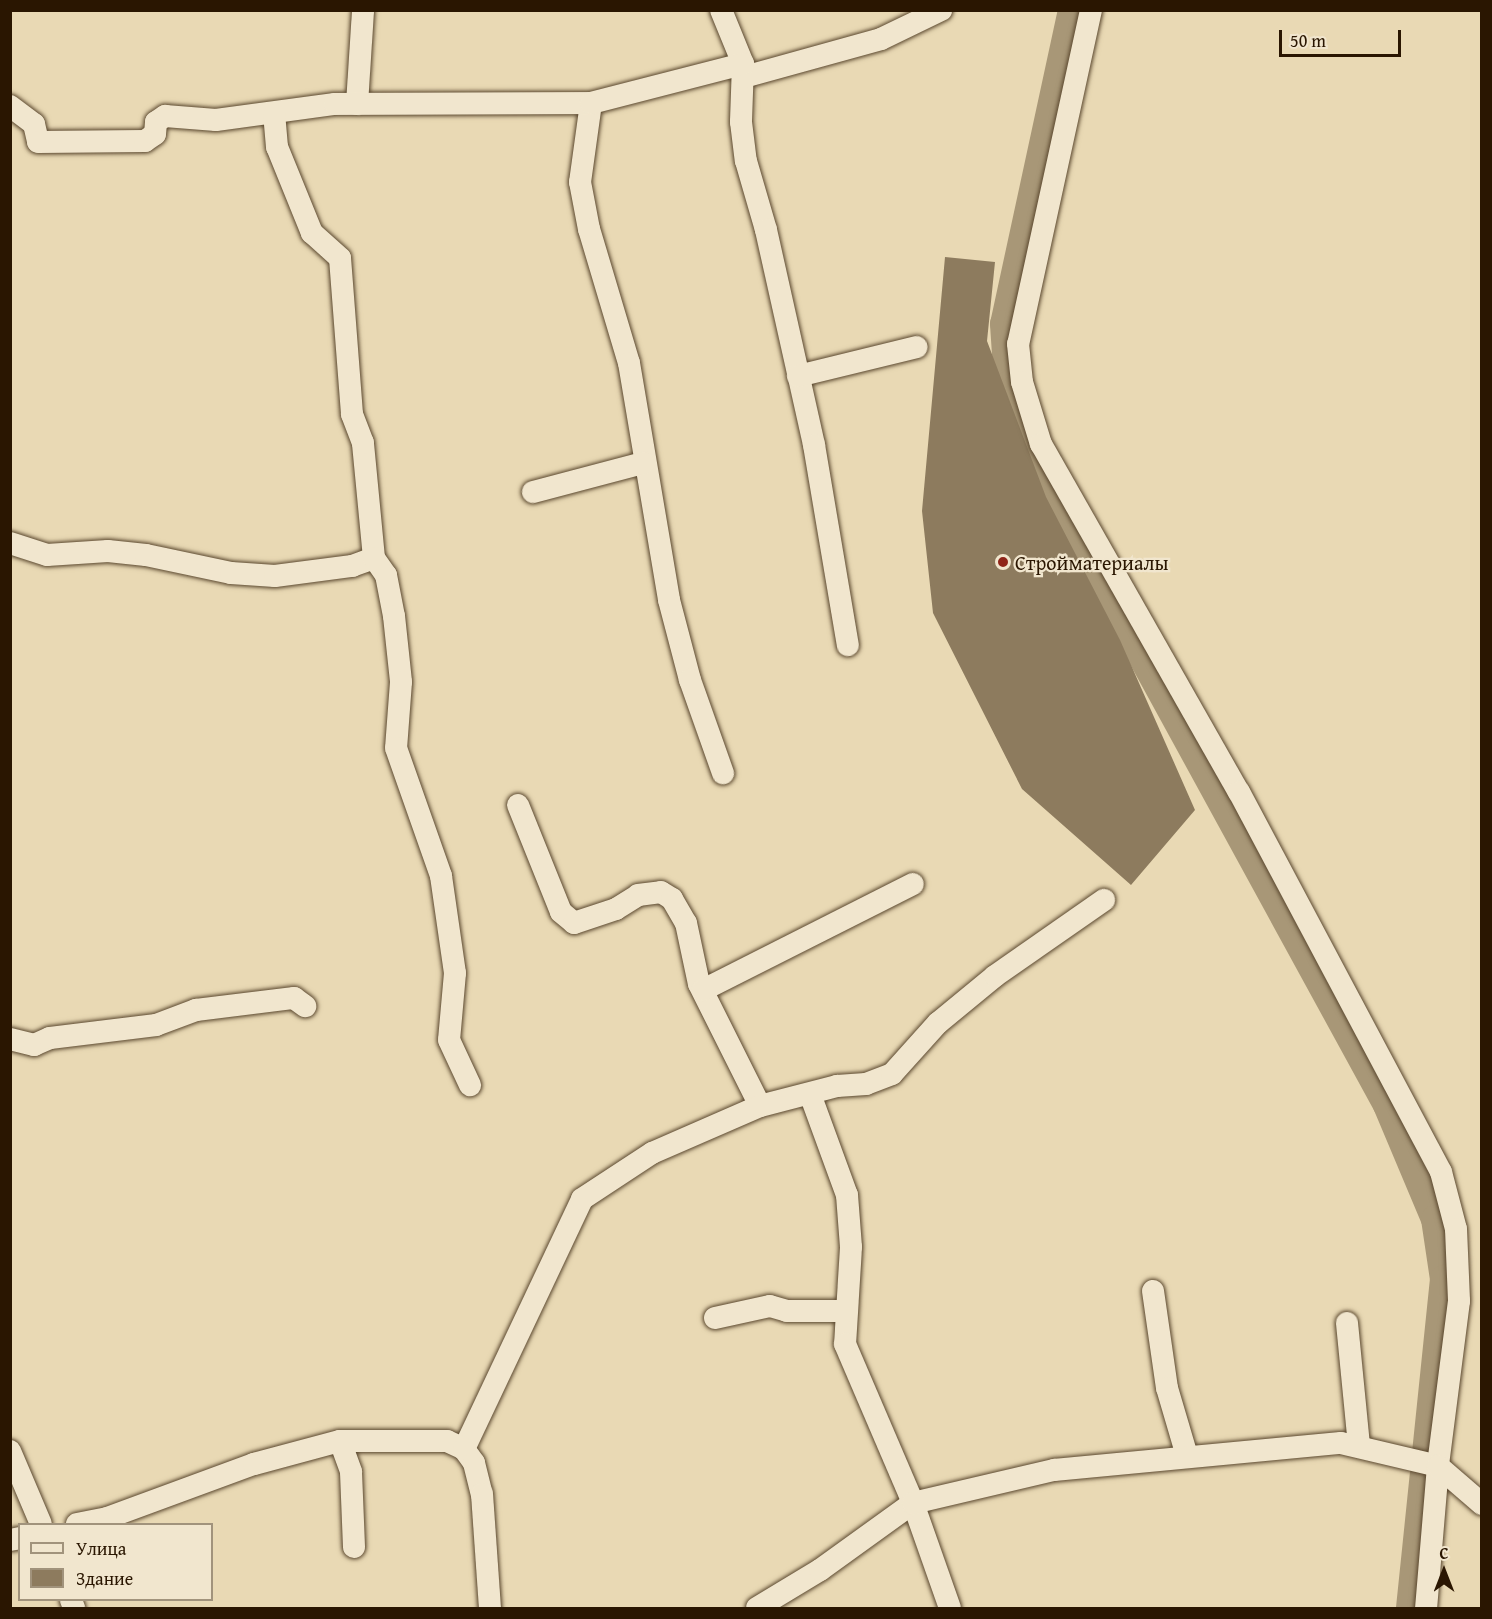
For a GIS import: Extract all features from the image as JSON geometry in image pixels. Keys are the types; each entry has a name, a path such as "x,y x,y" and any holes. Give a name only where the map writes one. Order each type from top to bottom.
{"street":[{"path":"357,104 363,10"},
{"path":"721,10 744,71 741,122 746,161 766,230 814,445 848,645"},
{"path":"10,106 34,124 38,142 145,141 155,134 156,122 165,116 216,120 274,115 335,104 591,103 881,39 940,10"},
{"path":"1091,10 1018,344 1022,382 1041,444 1239,792 1441,1172 1456,1229 1459,1301 1438,1466 1426,1608"},
{"path":"591,103 580,182 589,229 629,363 643,463 669,600 690,680 723,773"},
{"path":"274,115 277,147 312,233 340,258 352,414 363,443 374,558 386,575 394,616 401,682 396,748 441,876 455,973 449,1040 470,1085"},
{"path":"798,376 917,348"},
{"path":"533,492 643,463"},
{"path":"10,543 47,555 108,551 146,555 231,573 275,576 352,566 374,558"},
{"path":"518,805 561,912 574,923 594,919 639,895 661,892 672,900 686,923 703,990 760,1106"},
{"path":"703,990 913,884"},
{"path":"464,1449 582,1199 652,1152 760,1106 837,1086 866,1084 891,1074 938,1023 995,976 1104,900"},
{"path":"10,1039 34,1045 50,1038 156,1025 196,1010 294,998 305,1006"},
{"path":"810,1094 847,1196 851,1247 845,1311 845,1344 913,1503 950,1608"},
{"path":"1153,1291 1167,1388 1187,1456"},
{"path":"715,1318 770,1305 787,1311 845,1311"},
{"path":"1347,1323 1359,1445"},
{"path":"340,1441 351,1472 354,1547"},
{"path":"81,1523 107,1518 254,1464 340,1441 447,1441 464,1449 474,1463 482,1494 490,1608"},
{"path":"757,1608 820,1570 913,1503 1054,1470 1287,1446 1359,1445 1438,1466 1482,1504"},
{"path":"10,1451 41,1523"}],"building":[{"name":"Стройматериалы","path":"945,257 995,262 987,341 1046,497 1120,640 1195,810 1131,885 1022,789 933,613 922,511"}],"waterway":[{"path":"1072,10 1004,324 1008,385 1028,442 1077,538 1387,1105 1435,1219 1444,1279 1410,1608"}],"place":[{"name":"Стройматериалы","path":"1003,562"}]}
